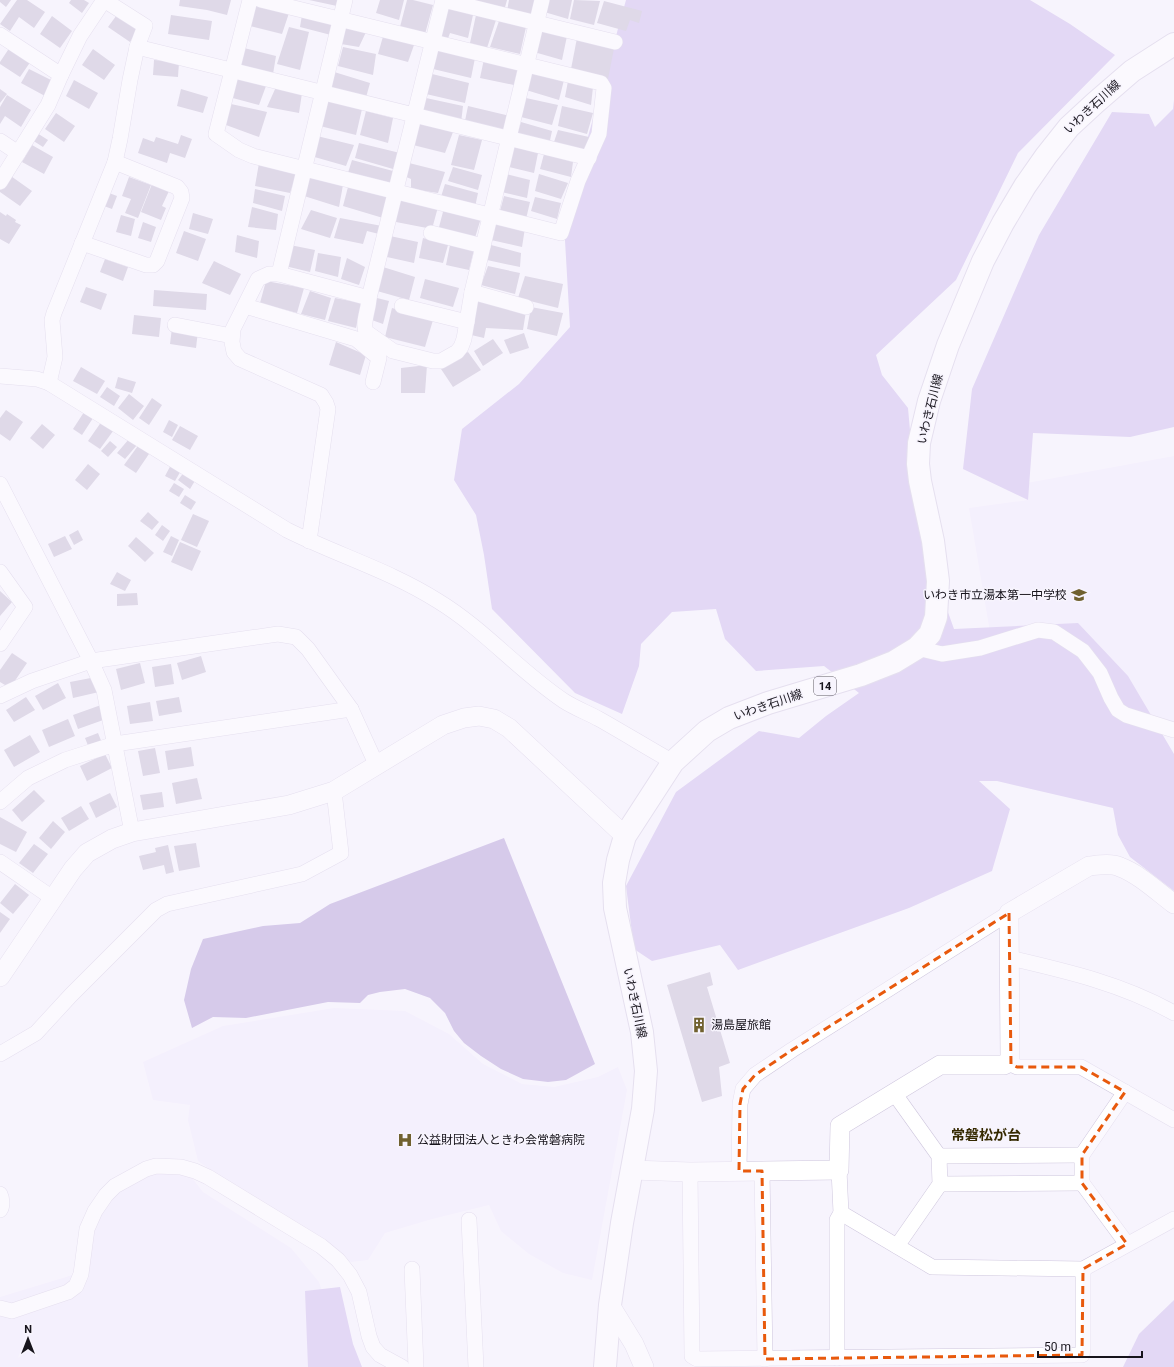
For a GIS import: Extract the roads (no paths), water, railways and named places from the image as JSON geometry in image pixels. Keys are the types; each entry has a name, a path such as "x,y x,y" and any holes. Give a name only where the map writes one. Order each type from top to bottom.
{"main road":[{"name":"いわき石川線","path":"605,1367 610,1305 622,1223 644,1108 646,1071 642,1032 615,908 614,883 618,860 625,836 673,762 707,732 729,718 768,703 861,675 894,662 917,648 930,634 936,617 938,581 933,541 920,481 918,464 920,443 929,401 948,345 983,261 1025,186 1046,156 1069,127 1132,71 1174,44"}],"street":[{"path":"0,182 48,105 80,36 104,0 145,26 137,47 115,162 52,320 55,358 49,383"},
{"path":"250,0 216,134 239,150 254,156 561,233 578,181 600,134 604,88 601,83 261,0"},
{"path":"280,274 345,0"},
{"path":"542,0 536,23 508,138 472,292 464,339 461,347 457,352 441,361 433,361 393,352 366,332 364,327 369,306 369,298 443,0 536,23 615,42"},
{"path":"0,35 61,75"},
{"path":"137,47 589,158"},
{"path":"0,141 18,153"},
{"path":"82,243 146,265 153,265 157,261 182,198 181,192 177,187 115,162"},
{"path":"431,233 483,246"},
{"path":"309,541 328,409 326,403 321,395 240,359 234,352 232,342 233,330 258,280 269,274 280,274 369,298"},
{"path":"472,292 526,306"},
{"path":"245,306 356,339 379,358 373,382"},
{"path":"402,306 467,322"},
{"path":"175,325 232,336"},
{"path":"0,376 38,379 49,383 287,530 309,541 410,584 439,601 468,621 525,670 565,701 598,718 673,762"},
{"path":"0,484 91,661 104,690 132,832"},
{"path":"0,572 25,607 0,644"},
{"path":"917,648 942,654 980,648 1038,630 1054,632 1083,651 1100,673 1118,710 1126,715 1174,730"},
{"path":"0,696 32,681 91,661 278,634 296,637 308,649 351,710 377,766"},
{"path":"0,802 28,778 65,760 115,744 351,710"},
{"path":"0,977 74,869 87,853 112,839 132,832 289,805 334,792 443,725 464,718 479,716 494,719 509,728 625,836"},
{"path":"0,1054 36,1034 71,995 156,910 167,904 302,874 341,853 334,792"},
{"path":"0,862 54,899"},
{"path":"739,1171 740,1104 743,1089 755,1075 1009,913 1089,866 1104,864 1120,867 1138,876 1174,904"},
{"path":"1008,1063 1010,1059 1009,913"},
{"path":"1010,958 1105,982 1156,1003 1174,1013"},
{"path":"837,1358 837,1220 840,1213 840,1126 940,1065 1004,1065 1008,1063 1017,1067 1081,1067 1174,1120"},
{"path":"894,1092 939,1156 940,1184 897,1246"},
{"path":"1125,1092 1082,1155 1082,1183 1127,1244"},
{"path":"939,1156 1082,1155"},
{"path":"0,1308 12,1311 68,1292 76,1286 81,1274 87,1229 95,1211 106,1195 115,1186 146,1169 156,1166 181,1167 208,1177 320,1246 338,1260 350,1275 359,1292 373,1347 380,1355 402,1367"},
{"path":"632,1170 690,1172 839,1170"},
{"path":"762,1171 765,1359"},
{"path":"690,1172 692,1356 697,1359 733,1363 765,1359 1082,1355 1084,1349 1083,1269"},
{"path":"940,1184 1082,1183"},
{"path":"0,1194 0,1210"},
{"path":"840,1213 932,1267 1083,1269 1174,1219"},
{"path":"469,1220 476,1367"},
{"path":"412,1269 416,1367"},
{"path":"610,1305 634,1344 644,1367"}],"place":[{"name":"いわき市立湯本第一中学校","path":"1079,595"},
{"name":"湯島屋旅館","path":"699,1025"},
{"name":"公益財団法人ときわ会常磐病院","path":"405,1140"}],"district":[{"name":"常磐松が台","path":"986,1135"}]}
